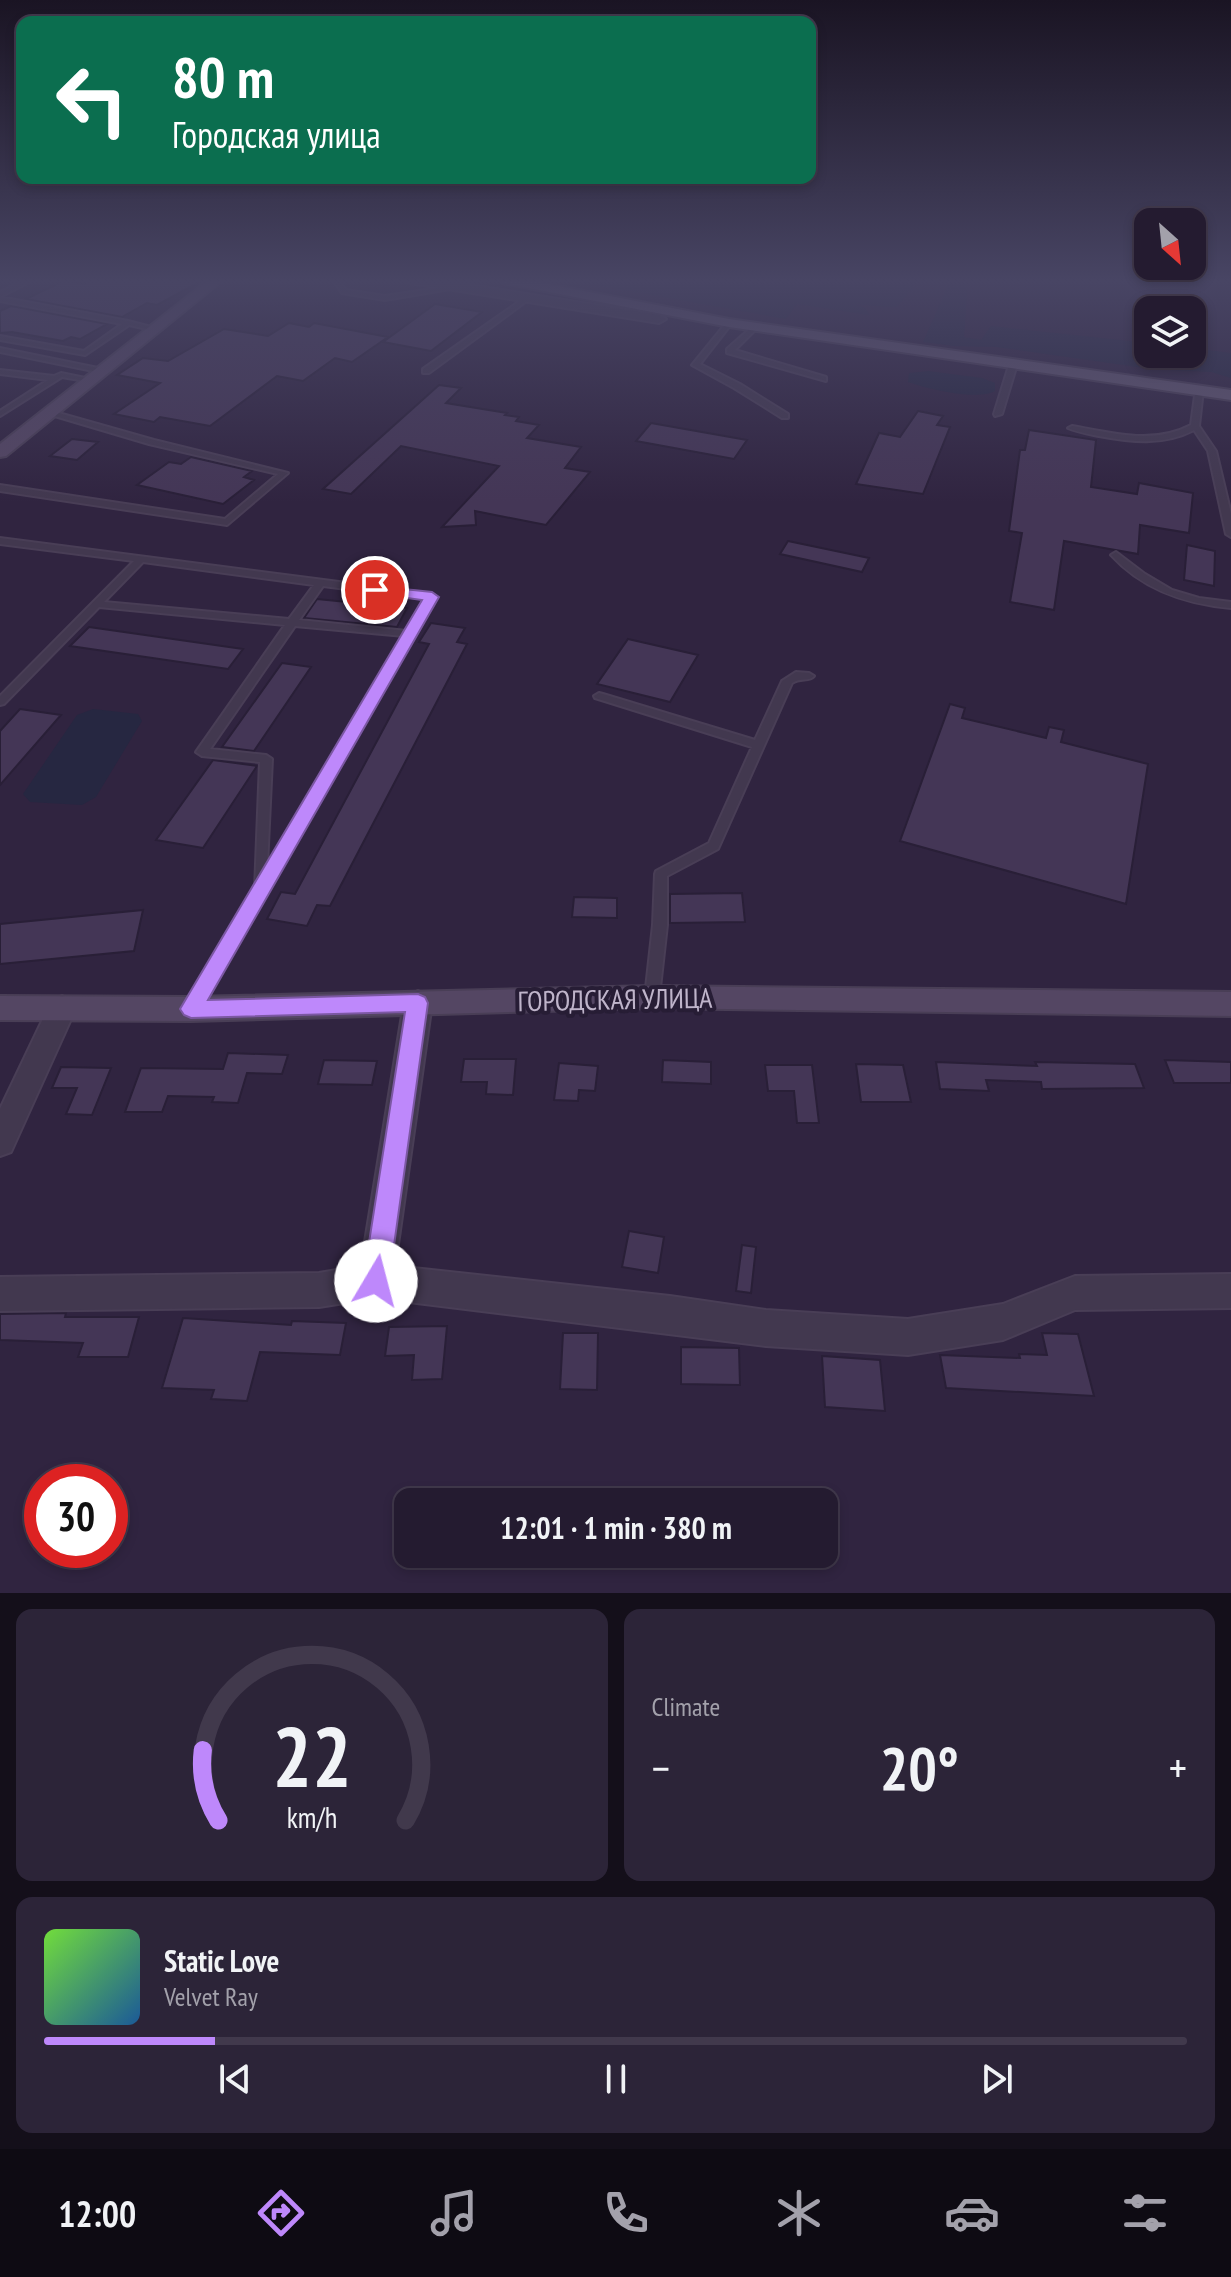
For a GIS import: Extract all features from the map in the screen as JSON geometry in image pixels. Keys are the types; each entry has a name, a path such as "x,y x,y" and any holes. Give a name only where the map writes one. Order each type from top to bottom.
{"main road":[{"path":"941,353 1231,395"}],"street":[{"path":"0,452 125,353"},
{"name":"ГОРОДСКАЯ УЛИЦА","path":"0,1008 191,1009 652,997 1231,1004"},
{"path":"376,1281 418,1003"},
{"path":"0,1142 62,1008"},
{"path":"0,1294 319,1290 376,1281 670,1314 766,1328 908,1337 1003,1322 1075,1293 1231,1291"}],"lane":[{"path":"12,353 97,376"},
{"path":"426,371 451,353"},
{"path":"705,353 696,365 785,416"},
{"path":"738,353 823,379"},
{"path":"998,414 1013,364"},
{"path":"0,372 56,379"},
{"path":"0,414 61,375 97,376"},
{"path":"1199,390 1195,426 1212,451 1231,534"},
{"path":"0,488 227,522 284,473 152,442 51,412"},
{"path":"1072,428 1150,440 1181,436 1195,426"},
{"path":"0,541 432,597 191,1009"},
{"path":"1116,555 1133,572 1168,593 1200,604 1231,605"},
{"path":"0,702 140,560"},
{"path":"260,889 266,759 202,752 319,584"},
{"path":"96,604 410,634"},
{"path":"652,997 660,925 661,874 714,846 787,681 796,675 809,676"},
{"path":"599,696 757,745"}],"shaded area":[{"path":"1041,353 1134,353 1134,367"},
{"path":"1206,353 1231,353 1231,378 1211,372 1144,368 1206,368"},
{"path":"928,371 982,378 995,383 995,391 964,394 908,382 909,373"},
{"path":"93,709 138,714 142,721 96,797 82,805 30,802 23,794 77,715"}],"building":[{"path":"181,353 364,353 352,362 335,358 303,381 277,376 210,426 160,417 154,422 114,414 160,383 117,375 143,358 168,361"},
{"path":"439,385 461,388 446,403 507,413 505,415 519,417 516,421 539,425 527,438 581,447 565,468 590,472 546,525 475,511 476,525 442,527 499,466 401,446 351,494 323,489"},
{"path":"918,411 943,416 937,425 950,427 923,494 856,484 879,433 900,437"},
{"path":"651,423 747,440 734,459 636,441"},
{"path":"1029,430 1096,440 1091,487 1137,494 1139,483 1193,493 1189,533 1140,525 1138,554 1064,541 1054,610 1010,602 1022,533 1009,531 1020,450 1025,450"},
{"path":"72,439 98,442 77,460 50,456"},
{"path":"191,457 252,471 244,477 254,480 223,504 137,485 169,462 181,464"},
{"path":"788,541 869,558 862,572 780,554"},
{"path":"1187,545 1215,551 1214,586 1184,580"},
{"path":"317,599 407,608 397,627 304,618"},
{"path":"431,623 465,628 457,642 467,644 330,906 317,905 307,926 267,919 281,892 295,894 429,644 419,642"},
{"path":"89,627 243,649 228,669 70,646"},
{"path":"628,639 698,655 670,702 597,684"},
{"path":"282,663 311,667 254,751 222,747"},
{"path":"950,704 965,708 962,718 1046,738 1049,727 1064,730 1061,742 1148,764 1126,904 900,841"},
{"path":"20,709 61,715 0,785 0,731"},
{"path":"213,760 257,766 203,848 156,840"},
{"path":"742,893 745,922 670,923 670,894"},
{"path":"574,897 617,898 617,918 572,917"},
{"path":"143,910 134,951 0,964 0,924"},
{"path":"228,1053 288,1055 282,1074 247,1073 238,1103 212,1102 214,1097 168,1096 162,1112 125,1112 141,1068 223,1069"},
{"path":"464,1059 516,1059 513,1095 486,1094 487,1082 461,1082"},
{"path":"324,1060 377,1061 372,1085 318,1084"},
{"path":"663,1060 711,1062 711,1084 662,1082"},
{"path":"1165,1060 1231,1062 1231,1083 1174,1083"},
{"path":"936,1062 1037,1066 1035,1062 1135,1064 1144,1088 1042,1089 1041,1082 986,1080 989,1091 940,1089"},
{"path":"559,1063 598,1066 595,1091 579,1090 578,1101 554,1100"},
{"path":"856,1064 903,1065 911,1102 861,1102"},
{"path":"765,1065 812,1065 819,1123 797,1123 794,1091 768,1091"},
{"path":"61,1067 111,1068 92,1115 66,1114 77,1088 52,1088"},
{"path":"629,1231 664,1237 658,1273 622,1267"},
{"path":"742,1245 756,1247 751,1293 736,1291"},
{"path":"66,1313 65,1317 139,1317 128,1357 78,1357 83,1343 0,1340 0,1314"},
{"path":"183,1318 291,1325 292,1321 346,1323 340,1355 260,1352 247,1401 211,1399 214,1390 162,1388"},
{"path":"447,1326 442,1379 412,1380 414,1355 385,1356 389,1327"},
{"path":"563,1333 598,1333 597,1390 560,1389"},
{"path":"1042,1333 1078,1334 1094,1396 946,1388 940,1355 1020,1358 1019,1354 1047,1355"},
{"path":"681,1347 739,1348 740,1385 681,1384"},
{"path":"822,1356 880,1360 885,1411 825,1407"}],"route":[{"path":"375,590 432,597 191,1009 418,1003 376,1281"}]}
